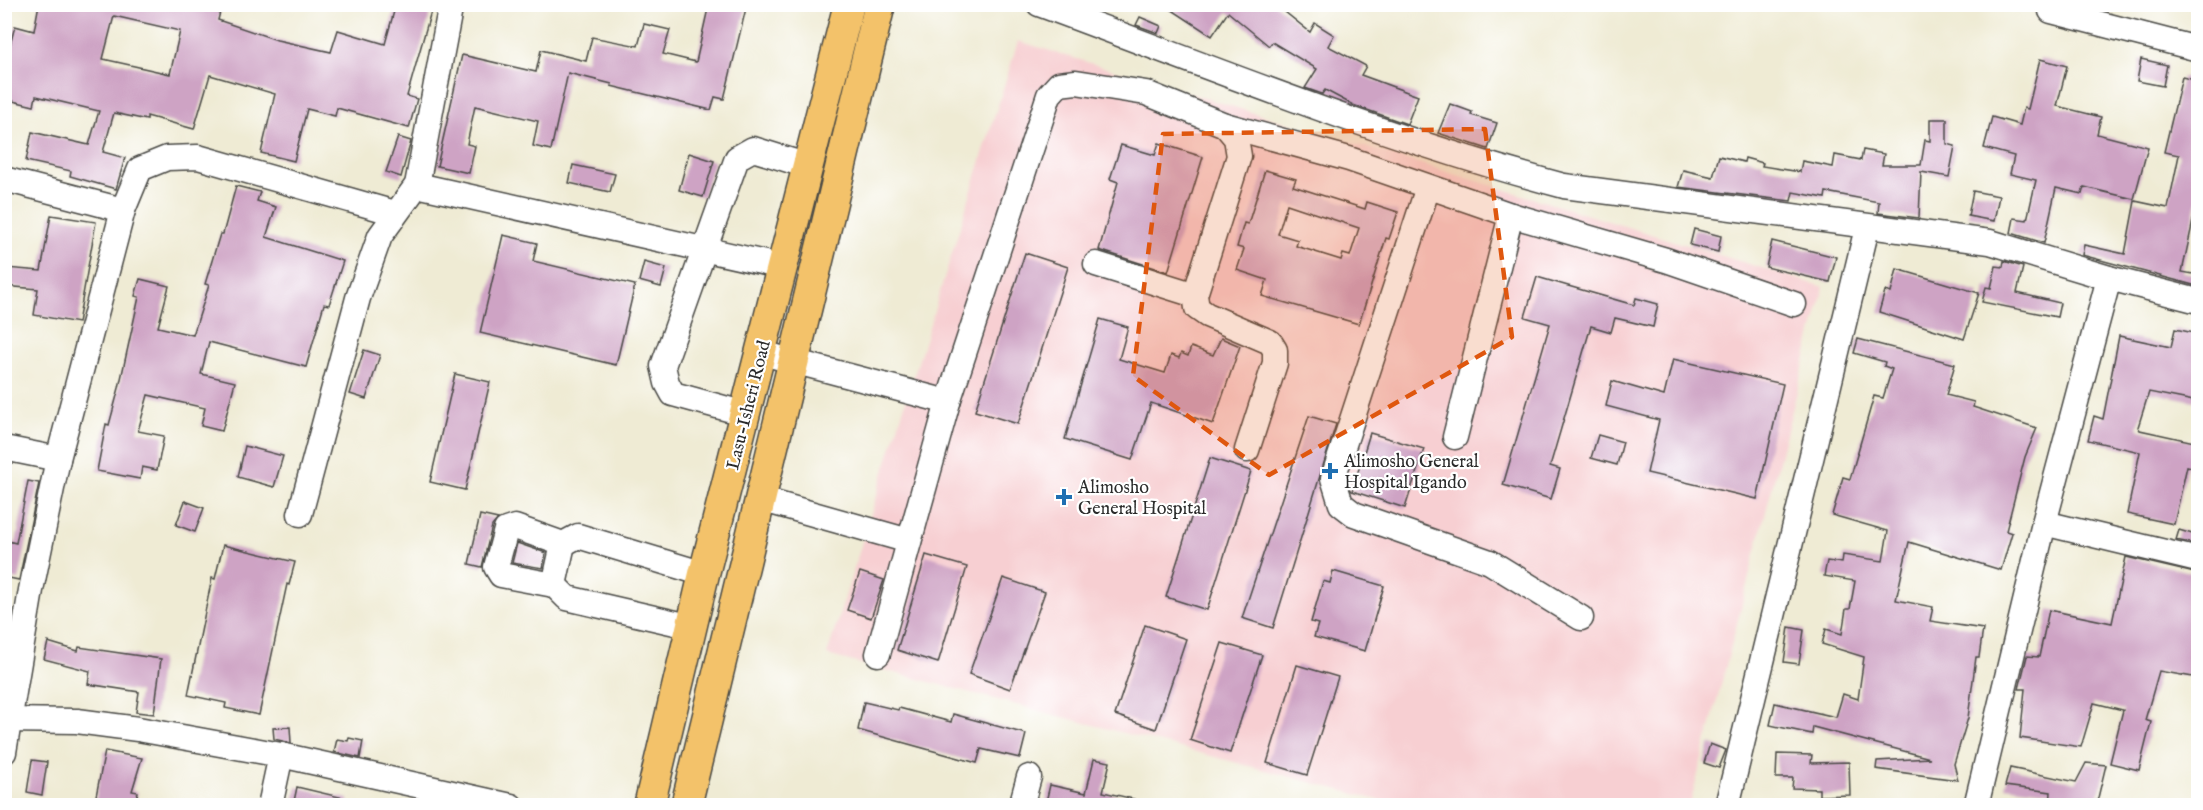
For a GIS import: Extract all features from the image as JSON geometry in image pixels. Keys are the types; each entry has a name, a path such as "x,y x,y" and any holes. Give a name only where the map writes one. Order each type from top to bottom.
{"main road":[{"name":"Lasu-Isheri Road","path":"649,806 704,574 849,4"},
{"name":"Lasu-Isheri Road","path":"686,806 880,4"}],"street":[{"path":"300,514 358,298 380,236 417,185 451,4"},
{"path":"1039,4 1326,109 1523,175 1564,186 1867,228 1990,242 2109,278 2199,300"},
{"path":"2051,11 2199,49"},
{"path":"878,654 948,402 1049,95 1059,84 1076,82 1146,93 1225,125 1318,150 1511,215 1666,260 1794,304"},
{"path":"1225,125 1236,138 1239,156 1195,295 1197,308 1207,315 1270,342 1275,350 1275,363 1247,450"},
{"path":"746,414 673,394 666,383 663,366 737,158 753,148 808,166"},
{"path":"4,752 7,720 58,459 123,210 140,169 167,158 198,157 395,213"},
{"path":"4,179 123,210"},
{"path":"417,185 783,267"},
{"path":"1428,187 1333,478 1341,504 1354,514 1490,562 1581,618"},
{"path":"1455,437 1511,215"},
{"path":"1727,806 1867,228"},
{"path":"1096,264 1195,295"},
{"path":"1976,806 2044,523 2109,278"},
{"path":"762,353 948,402"},
{"path":"4,448 58,459"},
{"path":"760,499 909,541"},
{"path":"2044,523 2199,560"},
{"path":"693,627 567,598 554,585 501,575 496,567 506,530 515,527 562,544 578,536 704,574"},
{"path":"554,585 562,544"},
{"path":"7,720 87,723 281,755 511,806"},
{"path":"270,806 281,755"},
{"path":"1022,806 1029,777"}],"highlighted area":[{"path":"1485,129 1512,337 1269,475 1133,376 1163,134"}],"shaded area":[{"name":"Alimosho General Hospital Igando","path":"1018,41 1824,287 1690,805 1397,805 827,655"}],"building":[{"path":"39,4 222,4 218,20 277,40 331,52 338,30 385,44 396,4 433,4 407,96 417,99 409,128 337,108 335,116 307,109 294,161 261,153 275,94 210,75 194,129 147,116 147,120 114,113 103,152 125,158 116,189 70,176 71,171 26,161 32,132 89,145 99,111 36,96 34,106 4,99 4,68 15,26 34,31","holes":["114,16 180,31 170,74 103,59"]},
{"path":"709,4 747,4 724,99 715,97 711,110 611,86 612,84 568,73 551,150 533,146 538,121 475,106 467,144 475,146 469,173 437,166 462,55 536,72 541,50 586,61 592,37 638,46 644,24 670,30 663,54 696,62"},
{"path":"1163,4 1275,4 1310,32 1315,23 1334,35 1328,46 1366,66 1361,75 1418,96 1407,124 1353,105 1325,90 1322,94 1305,88 1317,69 1272,42 1269,46 1228,12 1212,36"},
{"path":"1140,17 1161,26 1158,33 1136,25"},
{"path":"2040,59 2067,66 2057,106 2101,117 2097,134 2148,147 2134,199 2084,187 2082,194 2056,188 2044,243 2011,233 2014,218 2027,220 2036,180 2010,174 2014,156 1984,148 1992,117 2020,125 2024,108 2028,109"},
{"path":"2141,59 2167,65 2163,86 2137,81"},
{"path":"2182,77 2199,81 2199,193 2182,272 2199,275 2197,286 2082,255 2084,245 2125,254 2135,201 2168,208 2179,155 2164,152"},
{"path":"1450,104 1472,112 1471,115 1497,123 1488,149 1438,133"},
{"path":"1930,119 1947,119 1947,144 1955,146 1949,177 1921,172 1919,218 1878,213 1879,202 1826,192 1825,198 1793,192 1791,201 1678,187 1683,170 1713,177 1719,156 1744,162 1745,158 1763,163 1762,166 1800,172 1802,161 1833,167 1835,155 1861,160 1863,150 1884,154 1882,165 1921,165 1925,140 1930,141"},
{"path":"398,137 411,141 401,177 386,172"},
{"path":"1159,143 1203,157 1168,272 1099,250 1118,182 1110,179 1121,145 1155,155"},
{"path":"689,153 714,161 703,197 679,190"},
{"path":"573,165 615,174 610,192 569,183"},
{"path":"1265,170 1296,179 1293,186 1365,209 1367,202 1398,212 1389,239 1386,238 1359,324 1262,296 1267,280 1237,270 1244,249 1237,247 1244,223 1248,224","holes":["1287,204 1359,228 1350,256 1343,254 1341,260 1296,246 1298,240 1278,234"]},
{"path":"236,186 260,192 257,201 276,207 266,237 343,261 329,305 324,304 306,367 209,342 201,374 235,382 222,431 201,426 205,408 148,395 138,431 164,436 157,470 142,467 140,479 97,471 106,424 109,425 119,388 139,297 135,296 140,279 169,286 158,327 193,335 209,285 205,284 220,234 223,234"},
{"path":"1973,191 1999,196 1994,221 1968,216"},
{"path":"51,215 96,222 78,323 34,315 38,289 4,286 6,268 41,271"},
{"path":"1694,229 1721,236 1718,252 1690,245"},
{"path":"503,235 537,243 533,261 635,285 616,365 480,333"},
{"path":"1772,241 1836,257 1830,282 1766,267"},
{"path":"1025,253 1068,267 1018,424 975,411"},
{"path":"2004,261 2023,267 2017,293 2060,303 2057,317 1982,302 1986,287 1991,288 1996,266 2003,267"},
{"path":"644,262 666,268 661,287 639,281"},
{"path":"1897,269 1979,293 1964,339 1879,312 1885,291 1891,293"},
{"path":"1537,277 1634,305 1636,298 1658,304 1653,327 1615,318 1611,332 1591,326 1550,466 1560,469 1551,499 1503,485 1550,324 1525,317"},
{"path":"1100,319 1128,327 1119,359 1165,373 1171,355 1179,358 1181,353 1188,356 1191,347 1213,355 1221,338 1240,346 1213,424 1151,403 1132,460 1065,439"},
{"path":"2175,329 2199,334 2199,402 2149,392 2138,427 2140,430 2199,443 2199,469 2187,466 2174,524 2127,514 2140,452 2088,440 2094,416 2103,419 2119,336 2171,347"},
{"path":"1858,339 1955,364 1946,395 1974,402 1973,407 2037,428 2025,457 2006,531 2012,533 2001,570 1909,542 1903,568 1896,600 1933,607 1930,621 1983,629 1979,657 1976,657 1968,718 1954,764 1958,780 1876,769 1877,761 1930,758 1813,727 1812,734 1770,725 1775,703 1836,717 1843,694 1858,699 1864,657 1822,644 1826,629 1842,634 1846,609 1850,609 1855,581 1824,576 1827,561 1842,563 1843,555 1883,561 1888,531 1832,515 1843,477 1850,479 1874,396 1883,398 1892,369 1884,366 1885,362 1854,353"},
{"path":"364,350 380,355 366,399 350,394"},
{"path":"1673,359 1783,384 1757,499 1647,473 1659,420 1606,406 1612,381 1664,396"},
{"path":"455,374 490,382 465,490 430,482"},
{"path":"1309,416 1336,424 1273,628 1242,618"},
{"path":"1370,433 1424,449 1405,508 1352,491"},
{"path":"1598,435 1623,442 1617,465 1591,458"},
{"path":"245,446 283,456 274,487 238,477"},
{"path":"1210,458 1251,471 1207,610 1166,597"},
{"path":"28,481 39,483 19,580 4,577 4,540 16,543"},
{"path":"185,501 204,508 195,532 176,525"},
{"path":"480,515 498,519 492,526 482,567 469,564"},
{"path":"2179,530 2199,536 2199,545 2176,540"},
{"path":"517,543 546,553 543,568 512,563"},
{"path":"223,545 295,562 289,585 287,584 259,715 225,708 226,703 188,695 212,578 215,579"},
{"path":"926,555 967,567 938,663 897,650"},
{"path":"2126,557 2199,574 2199,678 2159,671 2145,720 2151,722 2139,770 2110,763 2123,710 2094,703 2081,747 2020,738 2025,689 2019,689 2027,656 2039,657 2049,610 2112,623"},
{"path":"1333,571 1384,586 1365,651 1314,637 1318,624 1311,622 1323,581 1330,583"},
{"path":"860,572 884,580 871,618 847,610"},
{"path":"1003,578 1045,592 1010,689 969,674"},
{"path":"1145,625 1186,639 1156,729 1115,715"},
{"path":"1789,627 1804,630 1799,664 1784,662"},
{"path":"48,642 78,651 79,647 161,659 154,714 136,712 139,692 88,684 90,671 44,659"},
{"path":"1222,643 1262,655 1230,753 1190,740"},
{"path":"1297,665 1338,677 1307,775 1267,763"},
{"path":"864,702 898,710 899,708 951,722 953,714 1026,734 1020,758 981,749 977,763 858,730"},
{"path":"290,727 291,743 274,739 273,728"},
{"path":"349,738 363,741 360,758 334,752 337,739 348,741"},
{"path":"1710,744 1726,750 1719,768 1704,763"},
{"path":"105,751 142,758 132,791 138,792 134,806 94,806"},
{"path":"1777,754 1812,755 1811,763 1849,762 1850,795 1819,796 1819,789 1792,788 1793,778 1776,778"},
{"path":"1094,759 1110,762 1103,792 1134,799 1133,806 1045,806 1050,785 1086,793"},
{"path":"32,760 47,762 42,795 27,792"},
{"path":"2086,763 2106,765 2096,806 2050,806 2051,792 2005,786 2010,768 2076,782"},
{"path":"297,787 348,799 348,806 293,806"}],"place":[{"name":"Alimosho General Hospital Igando","path":"1330,471"},
{"name":"Alimosho General Hospital","path":"1064,497"}]}
